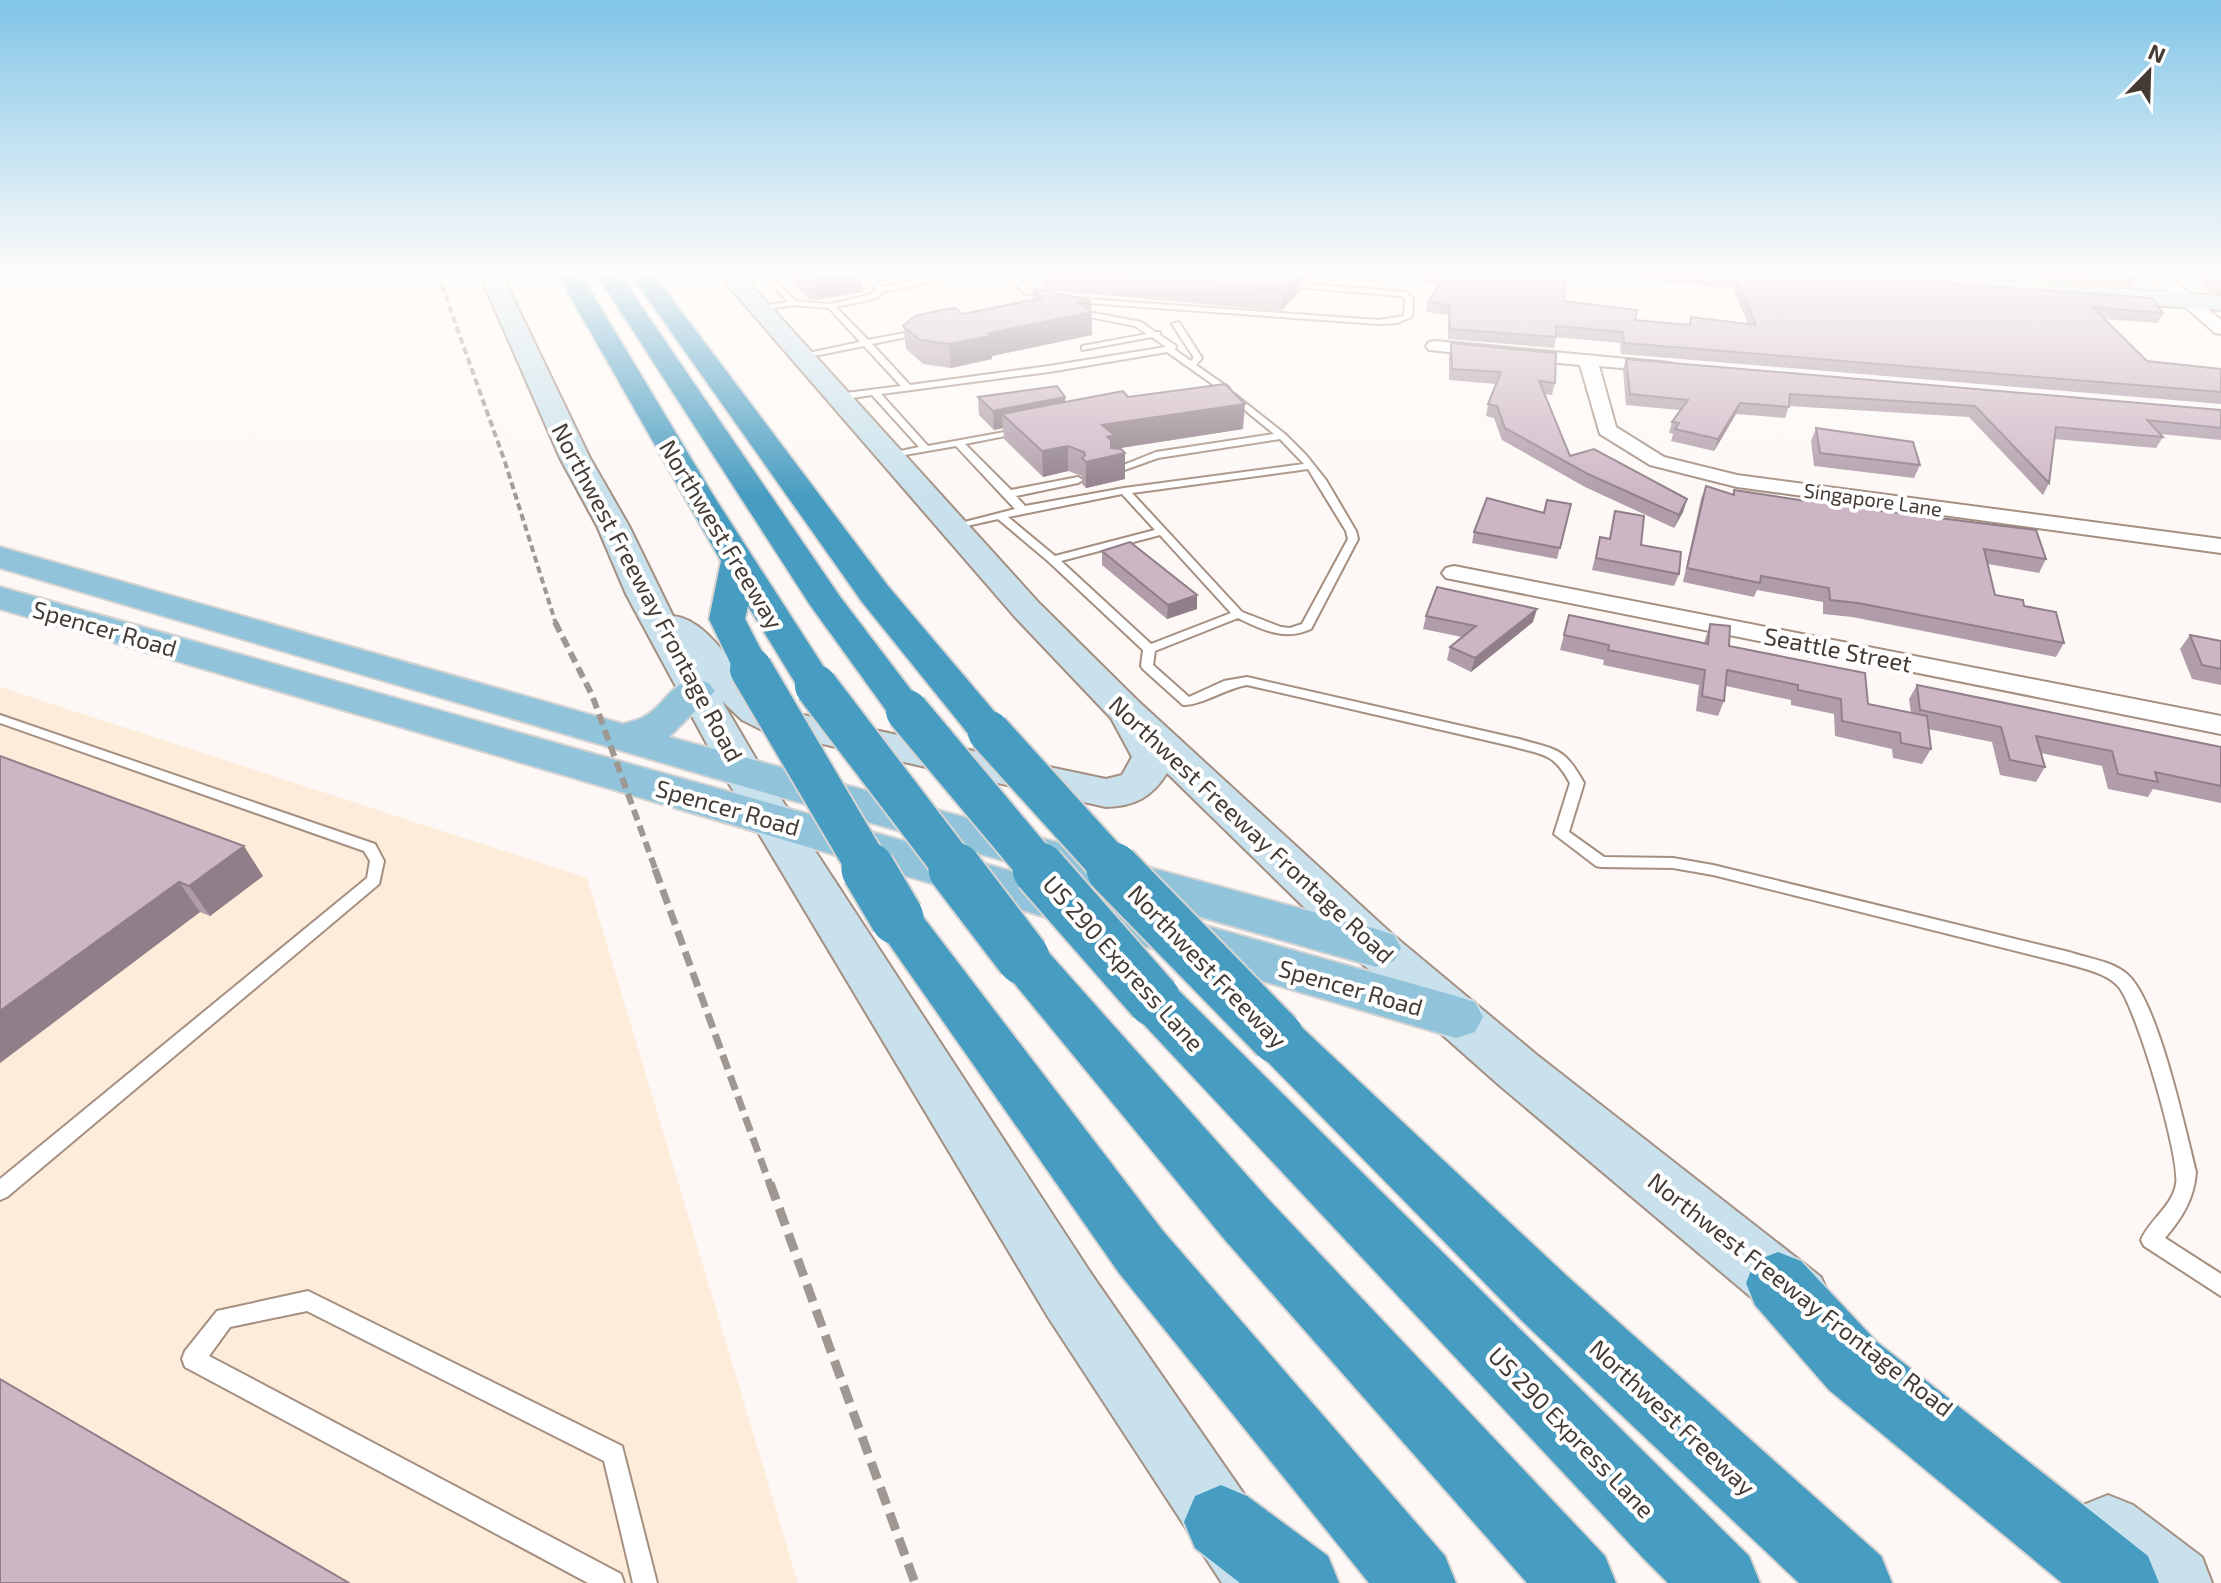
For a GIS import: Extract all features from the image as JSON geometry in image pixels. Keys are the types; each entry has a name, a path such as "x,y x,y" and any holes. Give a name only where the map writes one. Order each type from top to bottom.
{"highway":[{"name":"Northwest Freeway","path":"613,349 738,562 816,686 1023,958 1247,1220 1578,1583"},
{"name":"US 290 Express Lane","path":"657,349 828,605 907,711 1011,837 1154,1000 1659,1522 1722,1583"},
{"name":"Northwest Freeway","path":"701,349 875,594 989,732 1155,914 1545,1299 1854,1583"},
{"path":"738,562 727,619 751,669 897,918 1141,1252 1418,1583"},
{"path":"1778,1283 1853,1366 2121,1583"},
{"path":"1221,1522 1301,1583"}],"main road":[{"name":"Northwest Freeway Frontage Road","path":"525,349 575,458 613,526 643,594 743,772 1070,1296 1221,1522 1266,1583"},
{"name":"Northwest Freeway Frontage Road","path":"795,349 953,528 1124,709 1376,948 1778,1283 1866,1344 2176,1583"},
{"name":"Spencer Road","path":"0,557 743,772 1376,948"},
{"path":"643,594 716,667 742,703 757,714 778,722 1106,793 1123,794 1139,786 1148,773 1152,757 1124,709"},
{"name":"Spencer Road","path":"0,598 1456,1017"},
{"path":"624,737 659,726 695,691"}],"street":[{"path":"1464,349 1683,369"},
{"name":"Singapore Lane","path":"1588,361 1607,430 1657,461 1737,481 2221,546"},
{"name":"Seattle Street","path":"1454,573 2221,725"}],"lane":[{"path":"802,357 839,349"},
{"path":"871,349 908,388"},
{"path":"1191,365 1198,358 1192,349"},
{"path":"838,397 1170,350 1282,436 1311,466 1353,539 1307,626 1297,632 1284,632 1238,614 1124,491"},
{"path":"1197,395 1226,390"},
{"path":"874,392 925,448"},
{"path":"890,456 1030,429"},
{"path":"1116,470 1156,455 1282,436"},
{"path":"958,442 1022,510"},
{"path":"953,528 1022,510 1124,491 1311,466"},
{"path":"1009,494 1078,480"},
{"path":"1002,517 1149,649"},
{"path":"1053,560 1162,531"},
{"path":"1149,649 1238,614"},
{"path":"1149,649 1147,666 1188,702 1228,684 1247,681 1468,730 1554,754 1566,763 1577,783 1561,834 1601,862 1673,863 1713,870 2069,958 2123,979 2141,1006 2187,1172 2186,1192 2181,1203 2151,1240 2221,1286"},
{"path":"0,719 370,848 377,861 374,880 0,1191"},
{"path":"612,1583 193,1359 224,1318 308,1301 614,1454 645,1583"}],"shaded area":[{"path":"0,687 587,878 798,1583 0,1583"}],"building":[{"path":"1451,349 1513,349 1556,353 1555,383 1539,381 1570,456 1594,449 1687,499 1679,515 1588,474 1505,428 1497,406 1488,404 1501,372 1452,369"},
{"path":"1696,349 2135,349 2147,361 2221,369 2221,392"},
{"path":"1626,359 2221,410 2221,428 2147,420 2163,437 2056,427 2049,483 1975,406 1790,394 1789,407 1740,403 1718,439 1675,429 1679,423 1672,422 1688,400 1630,394"},
{"path":"1225,384 1245,404 1102,425 1114,435 1107,437 1111,440 1111,448 1121,449 1125,453 1086,462 1082,458 1084,452 1068,446 1042,451 1002,414 1123,391 1128,397"},
{"path":"1057,386 1065,397 993,411 978,397"},
{"path":"1816,428 1913,442 1920,465 1820,453"},
{"path":"1706,486 1734,495 1734,490 1813,502 1813,496 1867,505 1867,509 2036,530 2046,559 1984,549 1995,595 2023,600 2024,606 2056,612 2064,643 1830,600 1829,588 1761,576 1760,583 1687,568"},
{"path":"1487,498 1544,513 1547,500 1571,504 1560,548 1474,532"},
{"path":"1615,511 1644,516 1641,545 1681,552 1679,574 1596,558 1600,537 1610,539"},
{"path":"1130,542 1197,595 1168,605 1102,551"},
{"path":"1437,587 1537,609 1475,658 1450,647 1476,626 1426,616"},
{"path":"1569,615 1708,644 1710,624 1730,626 1729,646 1865,673 1868,704 1927,716 1931,749 1901,743 1900,733 1842,721 1841,699 1798,690 1798,685 1727,670 1724,701 1702,696 1705,670 1608,650 1609,645 1564,635"},
{"path":"2190,635 2221,641 2221,669 2202,665"},
{"path":"1917,685 2221,747 2221,786 2155,772 2158,782 2118,774 2112,751 2036,736 2045,767 2010,760 2001,727 1920,710"},
{"path":"0,756 244,846 189,886 179,882 0,1011"},
{"path":"0,1379 349,1583 0,1583"}],"railway":[{"path":"464,349 505,462 556,624"},
{"path":"556,624 592,695 656,871"},
{"path":"655,869 770,1185"},
{"path":"770,1183 915,1583"}]}
